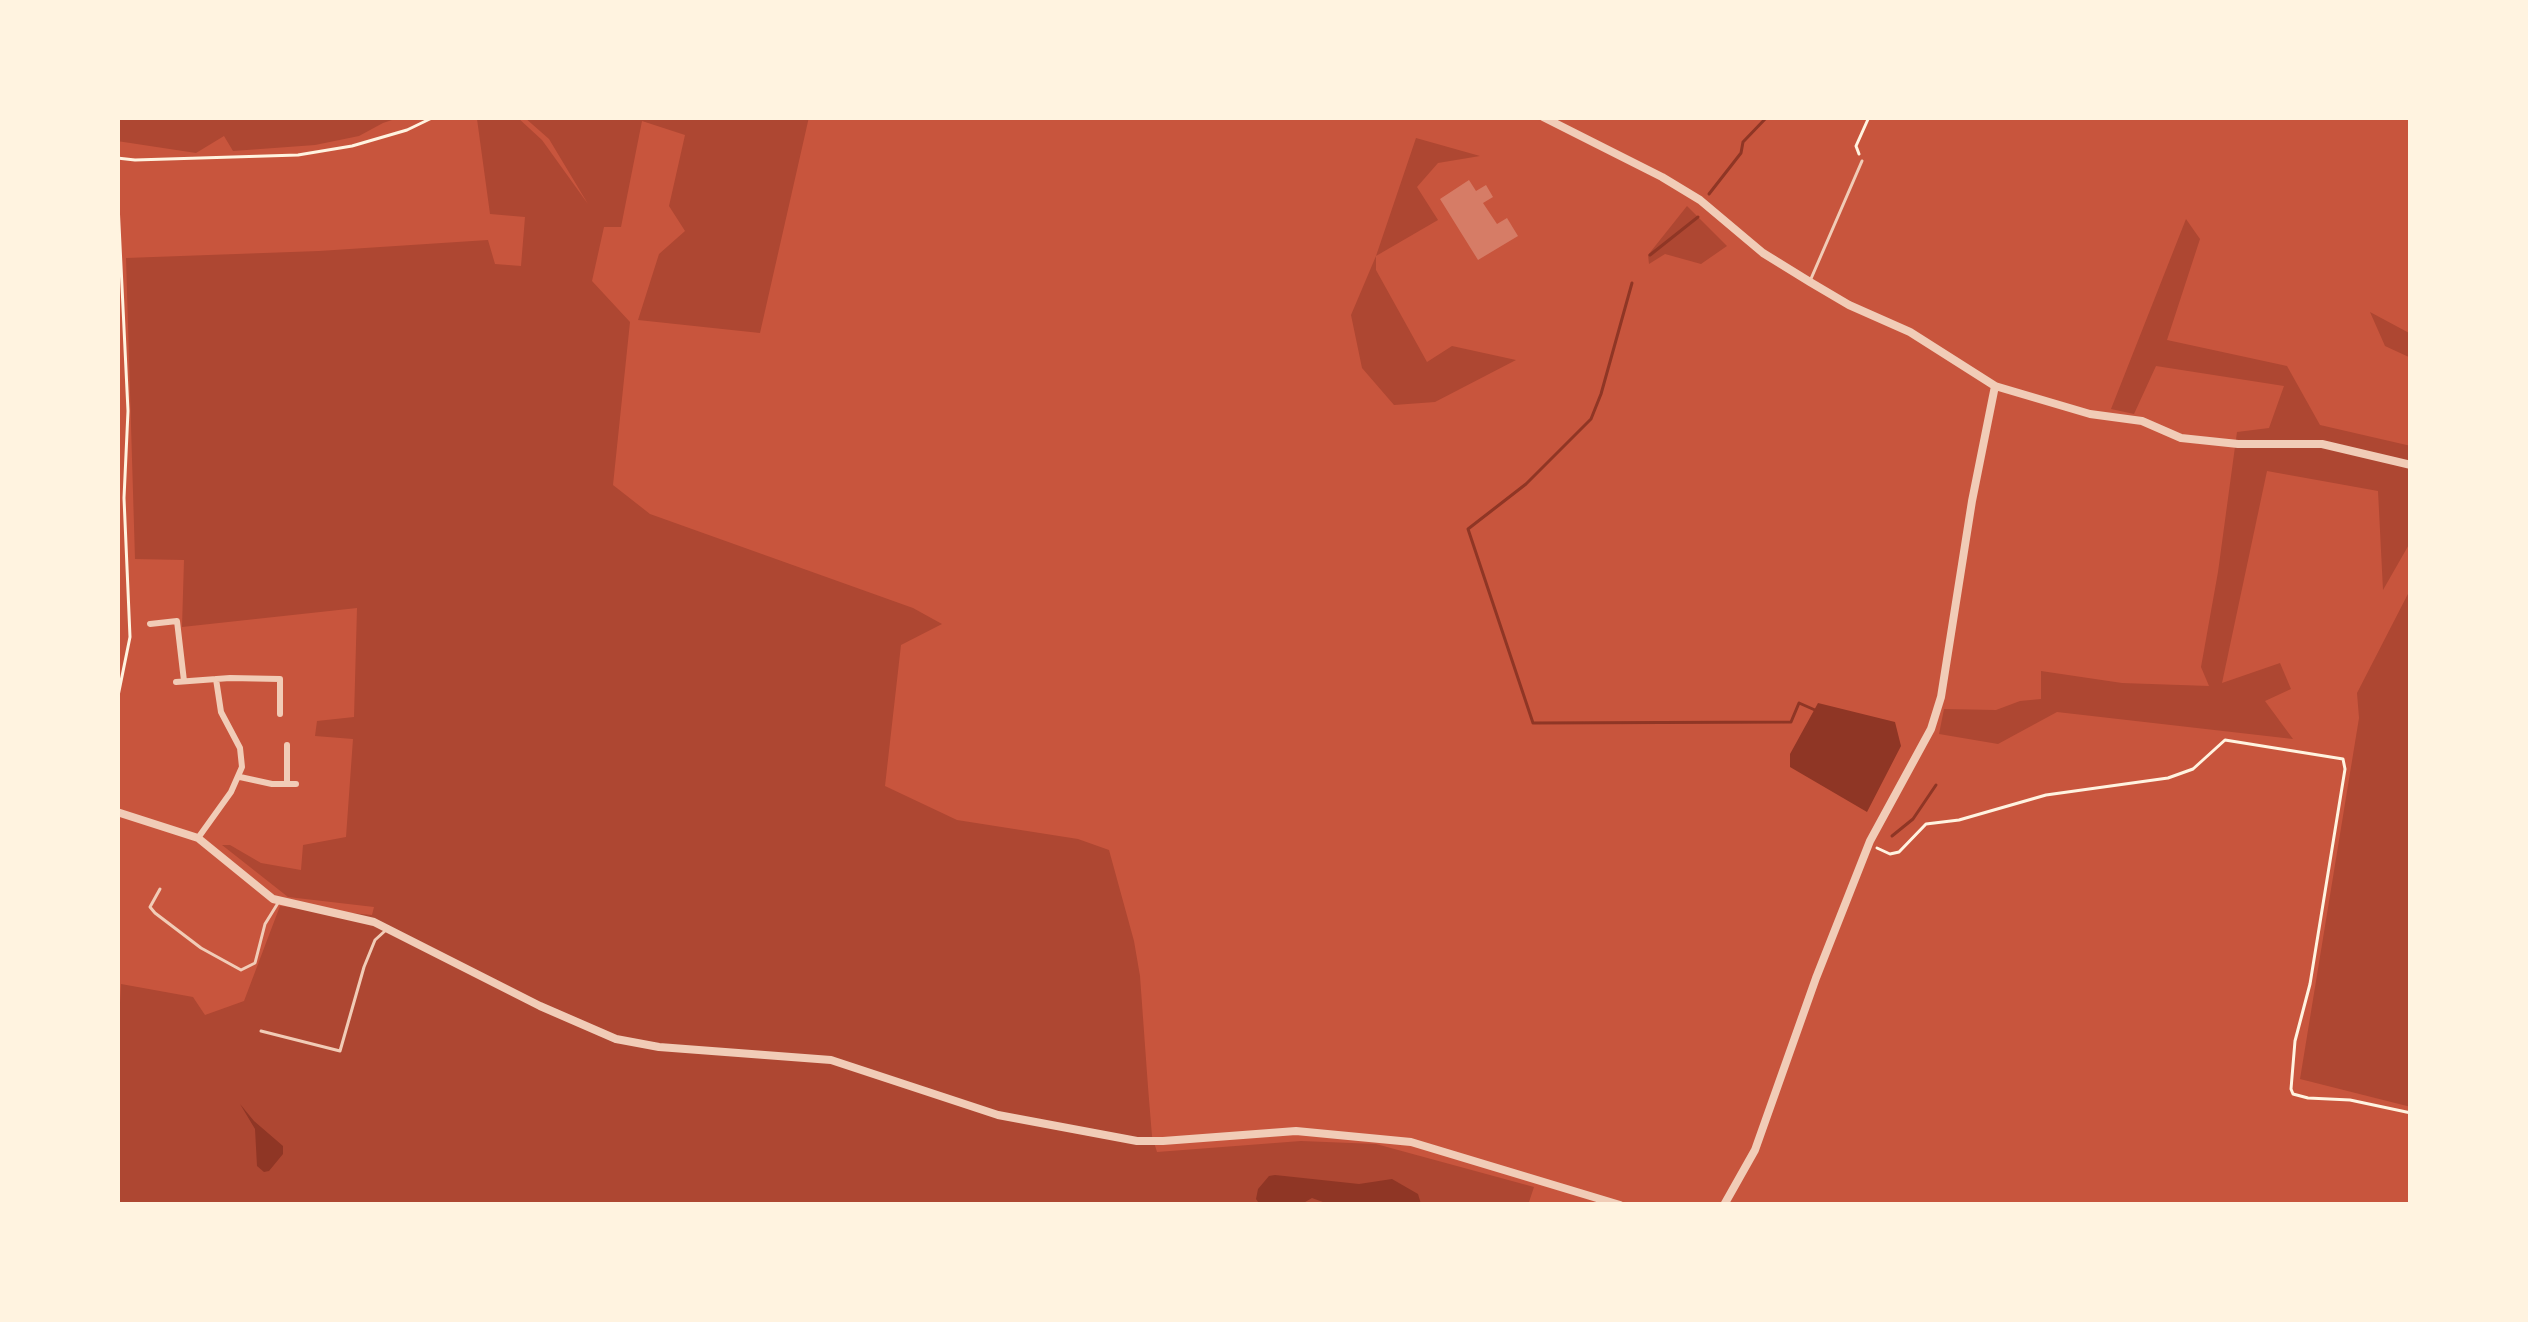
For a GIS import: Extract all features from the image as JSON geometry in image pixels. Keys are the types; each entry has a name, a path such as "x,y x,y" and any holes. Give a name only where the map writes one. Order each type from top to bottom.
{"street":[{"path":"1544,117 1700,200 1763,253 1849,305 1910,332 1995,386 2090,414 2142,421 2181,438 2322,444 2411,465"},
{"path":"1724,1205 1755,1150 1870,841 1931,729 1941,697 1995,386"},
{"path":"151,625 177,621 180,681 280,679"},
{"path":"280,663 280,713"},
{"path":"198,838 239,777 242,757 221,712 216,679"},
{"path":"239,777 291,784 287,745"},
{"path":"117,812 198,838 267,896 374,922 616,1039 659,1047 831,1060 998,1115 1137,1141 1295,1131 1411,1142 1620,1205"}],"lane":[{"path":"1810,282 1862,161"},
{"path":"160,889 150,907 154,913 241,970 255,963 265,924 279,901"},
{"path":"261,1031 340,1051 364,967 375,940 387,929"}],"path":[{"path":"117,158 298,154 352,146 434,117"},
{"path":"1862,161 1856,146 1869,117"},
{"path":"117,183 128,411 124,497 130,637 117,701"},
{"path":"1870,841 1890,854 1926,824 1959,820 2046,795 2168,778 2193,769 2225,740 2343,759 2291,1089 2308,1098 2350,1100 2411,1112"}],"shaded area":[{"path":"117,117 401,117 359,136 315,145 233,151 224,136 196,153 117,141"},
{"path":"517,117 542,140 588,204 549,139 524,117 809,117 760,333 638,320 659,254 685,231 669,206 685,135 642,121 621,227 604,227 592,281 630,322 613,485 650,514 913,608 942,624 901,645 885,786 957,820 1078,839 1109,850 1140,976 1157,1152 1301,1141 1376,1144 1534,1187 1528,1205 117,1205 117,1003 121,984 193,997 205,1015 244,1001 280,906 372,915 374,907 288,897 222,845 261,863 301,870 303,845 346,837 353,739 315,736 317,721 354,717 357,608 182,627 184,560 135,559 126,258 488,240 495,264 521,266 525,217 490,214 477,119"},
{"path":"1416,138 1480,156 1438,163 1417,187 1438,220 1376,256"},
{"path":"1687,206 1727,246 1701,264 1665,254 1649,264 1648,255"},
{"path":"2186,219 2200,239 2167,340 2287,366 2320,425 2411,446 2411,541 2383,590 2378,491 2267,471 2222,683 2280,663 2291,689 2265,701 2293,739 2057,712 1998,744 1939,734 1944,709 1996,710 2041,699 2041,671 2122,683 2209,686 2201,667 2237,432 2269,428 2284,386 2156,366 2134,414 2111,409"},
{"path":"1376,256 1376,270 1427,362 1452,346 1516,360 1435,402 1394,405 1362,368 1351,315"},
{"path":"2370,312 2411,334 2411,358 2385,346"},
{"path":"2411,588 2411,1107 2300,1079 2359,718 2357,693"},
{"path":"1818,703 1895,722 1901,746 1867,812 1790,767 1790,754"},
{"path":"240,1104 283,1146 283,1154 269,1171 257,1166 255,1129"},
{"path":"1275,1175 1359,1184 1392,1179 1418,1194 1421,1204 1331,1205 1312,1198 1300,1205 1260,1205 1258,1189"}],"building":[{"path":"1469,180 1476,191 1486,185 1493,197 1483,203 1497,224 1507,218 1518,236 1478,260 1440,199"}],"waterway":[{"path":"1709,194 1741,153 1743,142 1767,117"},
{"path":"1650,255 1698,217"},
{"path":"1632,283 1591,419 1526,484 1468,529 1533,723 1791,722 1799,703 1815,710"},
{"path":"1892,836 1913,819 1936,785"}]}
